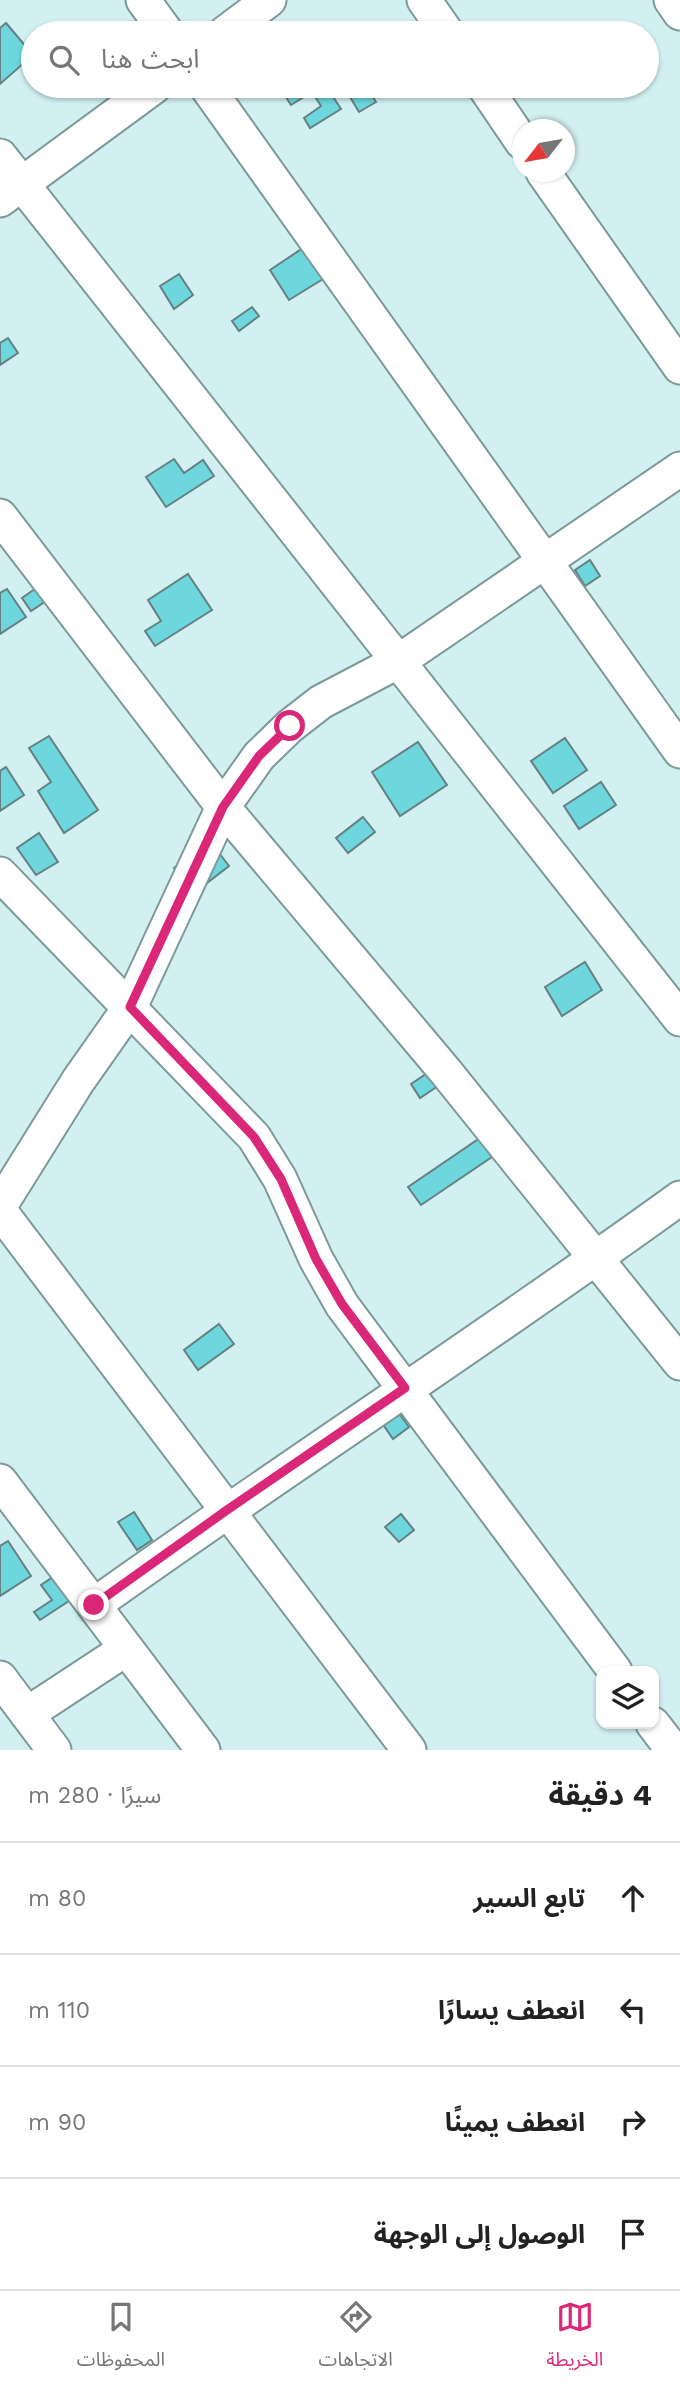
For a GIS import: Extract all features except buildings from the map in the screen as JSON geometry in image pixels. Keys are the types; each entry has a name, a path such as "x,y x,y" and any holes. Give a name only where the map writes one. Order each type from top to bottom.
{"street":[{"path":"143,0 158,21"},
{"path":"241,21 269,0"},
{"path":"424,0 439,21"},
{"path":"671,0 680,13"},
{"path":"11,192 139,98"},
{"path":"215,98 680,751"},
{"path":"492,98 512,126"},
{"path":"0,156 11,192 399,661 680,1019"},
{"path":"550,182 680,367"},
{"path":"0,1206 78,1082 130,1007 223,807 259,756 320,702 399,661 680,469"},
{"path":"0,516 223,807 446,1072 680,1363"},
{"path":"0,874 254,1137 281,1179 316,1259 342,1304 611,1666"},
{"path":"94,1605 227,1510 597,1259 680,1198"},
{"path":"0,1212 409,1750"},
{"path":"0,1481 203,1750"},
{"path":"27,1714 125,1649"},
{"path":"0,1678 54,1750"},
{"path":"657,1729 673,1750"}],"route":[{"path":"94,1605 405,1388 342,1304 316,1259 281,1179 254,1137 130,1007 223,807 259,756 290,726"}]}
